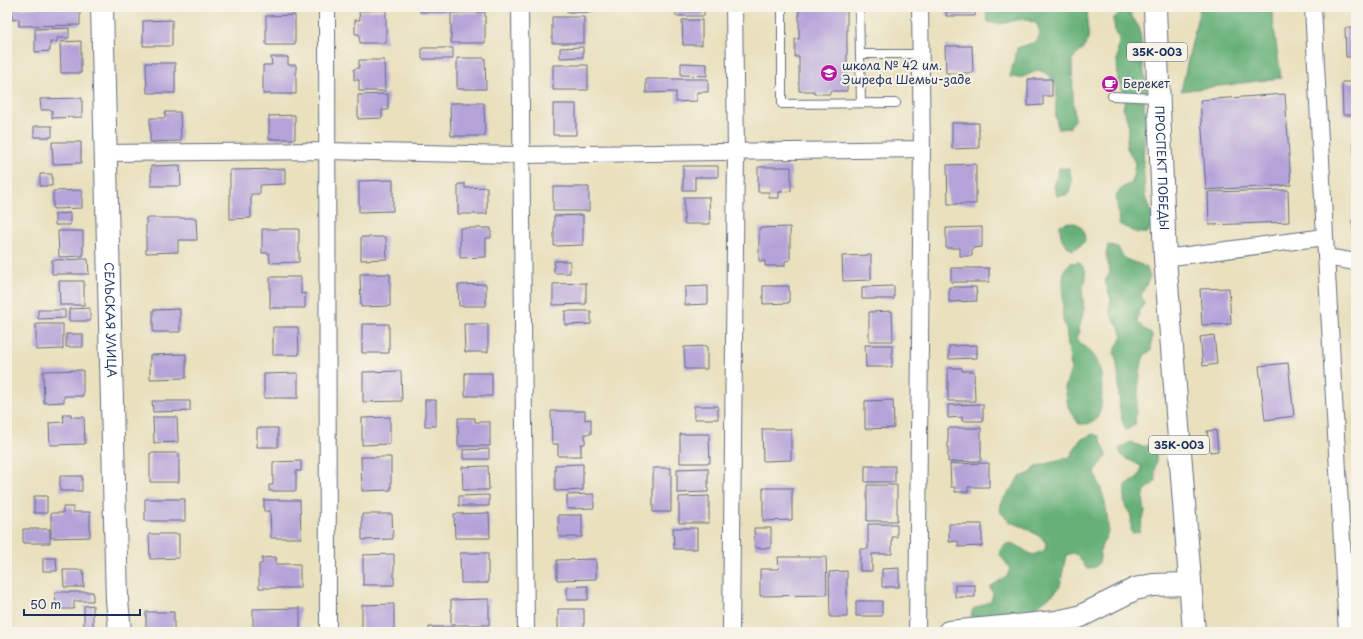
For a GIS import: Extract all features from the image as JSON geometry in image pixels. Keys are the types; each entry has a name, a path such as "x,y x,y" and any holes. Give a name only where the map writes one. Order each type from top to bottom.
{"main road":[{"name":"СЕЛЬСКАЯ УЛИЦА","path":"102,7 117,592 120,632"},
{"name":"ПРОСПЕКТ ПОБЕДЫ","path":"1155,7 1165,258"},
{"name":"35К-003","path":"1165,258 1194,632"},
{"path":"949,632 1056,622 1079,617 1091,612 1135,589 1153,585 1190,584"}],"street":[{"path":"327,7 326,151 328,632"},
{"path":"520,7 526,632"},
{"path":"731,632 736,151 734,7"},
{"path":"917,632 922,149 920,7"},
{"path":"1313,7 1347,632"},
{"path":"106,153 326,151 521,155 922,149"},
{"path":"1165,258 1325,237"},
{"path":"1326,257 1356,262"}],"lane":[{"path":"782,7 782,104 896,103"},
{"path":"859,7 860,103"},
{"path":"860,54 921,54"},
{"path":"1112,96 1159,98"}],"green space":[{"path":"993,7 1089,7 1087,16 1088,39 1086,45 1072,59 1075,119 1069,128 1059,129 1056,120 1056,88 1054,81 1048,75 1039,70 1020,78 1010,77 1017,48 1036,42 1040,33 1037,24 1023,20 1001,24 988,22 986,12"},
{"path":"1200,7 1271,7 1281,78 1181,91"},
{"path":"1120,12 1130,13 1140,29 1143,67 1147,87 1144,107 1147,116 1143,156 1145,196 1152,215 1153,225 1147,233 1137,233 1119,224 1116,194 1123,187 1132,183 1135,163 1126,146 1129,126 1123,107 1126,98 1118,80 1117,60 1119,39 1115,30 1113,19"},
{"path":"1059,168 1069,168 1071,182 1067,195 1057,196 1054,187"},
{"path":"1069,222 1078,224 1084,231 1085,241 1080,246 1072,250 1066,245 1060,233 1060,225"},
{"path":"1108,245 1118,247 1124,257 1147,268 1150,277 1141,295 1144,304 1139,312 1137,322 1152,335 1151,351 1145,355 1143,360 1135,425 1126,430 1122,422 1120,412 1117,362 1114,353 1122,336 1119,327 1109,310 1111,300 1105,281 1110,273 1106,254"},
{"path":"1079,262 1085,270 1086,280 1082,289 1084,309 1077,338 1093,354 1097,361 1101,373 1102,388 1100,411 1097,419 1090,423 1082,424 1079,424 1068,407 1065,388 1071,369 1066,329 1063,320 1064,270 1070,263"},
{"path":"1093,434 1099,436 1107,455 1095,472 1104,500 1108,527 1102,546 1099,563 1095,567 1086,568 1079,556 1073,553 1066,555 1060,586 1056,592 1033,609 1005,616 976,619 971,616 973,609 991,601 993,594 990,587 1007,576 1010,569 999,552 1003,547 1011,543 1015,544 1033,555 1045,550 1046,543 1042,538 1024,527 1010,522 1000,512 1004,497 1016,483 1018,478 1031,473 1035,468 1042,465 1070,457 1080,440"},
{"path":"1130,442 1143,447 1149,445 1156,452 1156,481 1145,491 1143,498 1145,512 1139,532 1132,533 1131,516 1124,503 1125,485 1139,476 1141,466 1122,456 1119,449"}],"building":[{"path":"80,7 80,25 19,26 19,19 12,20 12,9"},
{"path":"420,7 449,7 449,12 420,12"},
{"path":"567,7 591,7 591,12 567,12"},
{"path":"676,7 704,7 704,16 676,16"},
{"path":"799,7 847,7 847,91 830,91 830,94 814,94 814,91 799,91 799,57 795,57 795,39 799,39"},
{"path":"946,7 975,7 975,16 946,16"},
{"path":"386,10 386,43 360,43 359,34 355,34 355,20 360,20 359,11"},
{"path":"485,12 485,43 451,43 451,13"},
{"path":"295,15 295,45 266,45 266,16"},
{"path":"552,17 584,17 584,43 552,43"},
{"path":"172,20 172,46 143,46 143,21"},
{"path":"682,20 702,20 702,45 683,45"},
{"path":"69,28 69,38 57,38 57,42 50,42 50,51 35,52 35,29"},
{"path":"1345,28 1356,28 1356,57 1346,57"},
{"path":"81,41 81,73 61,73 60,42"},
{"path":"945,46 972,46 973,73 946,73"},
{"path":"583,47 583,57 560,58 560,48"},
{"path":"422,48 453,48 453,59 422,59"},
{"path":"271,57 288,57 288,65 296,65 296,94 263,94 263,65 272,65"},
{"path":"457,58 485,58 486,89 457,89"},
{"path":"359,60 384,60 385,91 359,91 359,80 354,80 354,69 359,68"},
{"path":"146,63 175,63 175,93 147,93"},
{"path":"681,63 707,64 707,76 681,75"},
{"path":"553,65 588,65 588,90 553,90"},
{"path":"646,79 708,79 708,92 697,92 697,101 676,102 676,92 646,93"},
{"path":"1028,79 1052,79 1052,96 1043,96 1043,105 1028,106"},
{"path":"1342,82 1356,82 1356,115 1343,115"},
{"path":"388,94 388,110 382,110 382,118 358,119 358,95"},
{"path":"1285,94 1291,185 1206,190 1200,100"},
{"path":"82,98 82,117 52,118 52,110 41,110 40,99"},
{"path":"450,103 484,103 485,136 451,136"},
{"path":"553,104 576,104 576,135 553,135"},
{"path":"165,112 180,112 181,141 150,142 150,118 165,118"},
{"path":"295,115 295,139 269,139 269,116"},
{"path":"952,123 979,123 979,148 952,149"},
{"path":"34,126 52,126 52,137 34,137"},
{"path":"1353,141 1356,141 1356,167 1355,167"},
{"path":"52,142 81,142 81,163 53,164"},
{"path":"976,164 976,204 948,204 947,165"},
{"path":"180,165 181,186 151,186 151,166"},
{"path":"683,166 718,166 718,177 695,177 695,190 683,190"},
{"path":"758,167 791,167 791,191 779,192 779,198 769,198 769,192 758,192"},
{"path":"285,169 285,184 260,185 260,194 251,194 251,218 230,219 230,170"},
{"path":"40,174 52,174 52,186 40,186"},
{"path":"393,180 393,211 359,212 359,181"},
{"path":"458,184 465,184 465,188 487,187 487,214 458,214"},
{"path":"553,187 589,187 589,211 553,211"},
{"path":"82,190 82,208 53,209 53,191"},
{"path":"1288,190 1289,222 1209,225 1208,192"},
{"path":"684,197 709,197 710,224 684,224"},
{"path":"70,213 70,225 55,225 55,214"},
{"path":"583,215 583,245 554,246 554,216"},
{"path":"146,218 196,218 197,240 178,240 178,252 146,253"},
{"path":"1352,220 1356,220 1356,237 1354,237"},
{"path":"790,227 790,260 785,261 785,266 765,266 765,261 759,261 759,228"},
{"path":"982,227 982,247 972,248 972,256 960,256 960,248 946,248 946,228"},
{"path":"460,228 491,228 491,238 486,238 486,257 460,258"},
{"path":"262,229 299,229 299,262 270,263 269,253 262,253"},
{"path":"58,231 83,231 83,256 59,257"},
{"path":"361,237 386,237 387,259 361,260"},
{"path":"871,255 871,280 843,281 842,256"},
{"path":"88,259 89,274 52,274 52,260"},
{"path":"554,261 570,261 570,273 554,273"},
{"path":"951,268 989,268 989,282 951,282"},
{"path":"360,274 390,274 390,306 361,307"},
{"path":"270,277 301,277 301,294 305,293 305,308 270,308"},
{"path":"59,281 84,281 84,305 60,305"},
{"path":"586,283 586,304 553,305 553,284"},
{"path":"486,284 486,306 459,306 458,285"},
{"path":"708,286 708,304 685,305 685,287"},
{"path":"763,286 789,286 789,303 763,304"},
{"path":"894,286 894,299 862,299 862,287"},
{"path":"949,287 976,287 977,301 949,302"},
{"path":"1229,288 1231,324 1202,325 1200,289"},
{"path":"90,308 90,321 69,321 69,309"},
{"path":"180,309 180,332 153,332 153,310"},
{"path":"38,310 65,310 65,318 38,319"},
{"path":"565,311 591,311 591,324 565,325"},
{"path":"892,311 893,341 869,341 869,312"},
{"path":"36,324 63,324 63,349 36,350"},
{"path":"362,324 389,324 389,353 362,353"},
{"path":"464,324 488,324 488,352 465,352"},
{"path":"273,327 298,327 299,355 273,355"},
{"path":"66,334 83,334 83,347 66,347"},
{"path":"1214,335 1217,364 1203,366 1200,337"},
{"path":"865,345 892,345 892,367 866,367"},
{"path":"977,345 977,358 949,359 949,346"},
{"path":"707,346 707,369 685,369 684,347"},
{"path":"186,354 186,378 150,379 150,355"},
{"path":"1288,363 1294,416 1265,420 1259,366"},
{"path":"948,368 962,368 962,371 974,371 975,401 948,401"},
{"path":"83,370 83,396 64,396 64,402 44,403 43,371"},
{"path":"401,371 402,401 363,402 363,372"},
{"path":"298,373 298,398 264,398 264,374"},
{"path":"465,373 492,373 492,396 465,396"},
{"path":"425,400 436,400 436,426 425,426"},
{"path":"893,400 894,428 865,429 865,401"},
{"path":"152,401 190,401 190,411 153,412"},
{"path":"983,404 983,421 962,421 962,417 948,418 948,405"},
{"path":"694,406 718,406 718,419 694,419"},
{"path":"551,411 585,411 585,420 591,419 591,434 585,434 585,444 581,444 581,456 558,456 558,444 552,444"},
{"path":"63,414 71,414 71,417 84,417 85,444 50,445 49,423 64,422"},
{"path":"153,417 177,417 178,442 154,443"},
{"path":"390,417 390,444 362,445 362,418"},
{"path":"458,418 475,418 475,422 490,422 490,446 458,446"},
{"path":"257,428 278,428 278,447 257,447"},
{"path":"948,428 981,428 981,461 948,462"},
{"path":"762,429 791,429 791,460 763,461"},
{"path":"1216,430 1218,451 1210,452 1207,431"},
{"path":"680,434 709,434 710,463 680,463"},
{"path":"489,449 489,459 463,459 463,450"},
{"path":"150,453 179,453 179,482 150,482"},
{"path":"361,457 391,457 391,490 362,491"},
{"path":"301,461 301,471 296,471 296,491 269,491 269,485 273,485 273,462"},
{"path":"989,463 989,487 968,487 968,492 955,492 955,487 951,487 950,464"},
{"path":"583,464 583,490 555,491 555,465"},
{"path":"488,466 489,490 463,490 462,467"},
{"path":"865,466 895,466 895,482 865,482"},
{"path":"653,468 671,468 671,512 653,512"},
{"path":"708,468 708,492 677,493 677,469"},
{"path":"60,476 82,476 82,491 60,491"},
{"path":"867,485 897,485 897,521 867,521"},
{"path":"763,488 792,488 792,520 763,521"},
{"path":"594,494 594,508 567,509 567,495"},
{"path":"489,495 489,506 459,506 459,496"},
{"path":"34,496 47,496 47,513 34,513"},
{"path":"709,496 709,523 679,523 679,497"},
{"path":"145,499 185,499 185,521 145,521"},
{"path":"264,500 300,500 301,538 271,538 270,511 264,511"},
{"path":"63,507 73,507 73,512 90,512 90,537 51,538 51,513 63,513"},
{"path":"489,513 490,538 455,538 454,514"},
{"path":"362,514 392,514 393,539 362,540"},
{"path":"558,515 582,515 582,537 559,537"},
{"path":"868,524 897,524 897,537 892,537 892,554 872,554 872,571 860,571 860,549 868,549"},
{"path":"949,524 982,524 982,546 958,547 958,541 949,542"},
{"path":"673,528 697,528 697,549 674,549"},
{"path":"754,528 771,528 771,548 755,548"},
{"path":"23,529 50,529 50,543 23,543"},
{"path":"149,534 179,534 179,558 150,559"},
{"path":"460,553 488,553 488,583 461,583"},
{"path":"394,554 394,585 363,585 363,555"},
{"path":"276,557 276,564 300,564 300,588 259,588 259,564 262,564 262,558"},
{"path":"778,557 826,557 827,595 760,596 760,569 779,569"},
{"path":"43,558 56,558 57,571 43,571"},
{"path":"596,559 596,579 557,580 557,560"},
{"path":"899,568 899,587 882,587 882,569"},
{"path":"63,570 83,570 84,587 64,587"},
{"path":"847,571 847,617 830,617 829,572"},
{"path":"955,585 975,585 975,597 955,597"},
{"path":"588,586 588,600 567,600 567,587"},
{"path":"55,592 93,592 93,601 74,601 74,609 56,609"},
{"path":"489,599 489,625 451,625 451,600"},
{"path":"856,601 882,601 882,616 856,616"},
{"path":"394,604 394,631 362,632 362,605"},
{"path":"93,605 93,630 84,631 84,606"},
{"path":"300,608 300,632 253,632 253,609"},
{"path":"558,609 584,609 584,629 558,630"},
{"path":"146,612 174,612 174,632 146,632"},
{"path":"429,627 454,627 454,632 429,632"}],"place":[{"name":"школа № 42 им. Эшрефа Шемьи-заде","path":"829,73"},
{"name":"Берекет","path":"1110,84"}]}
